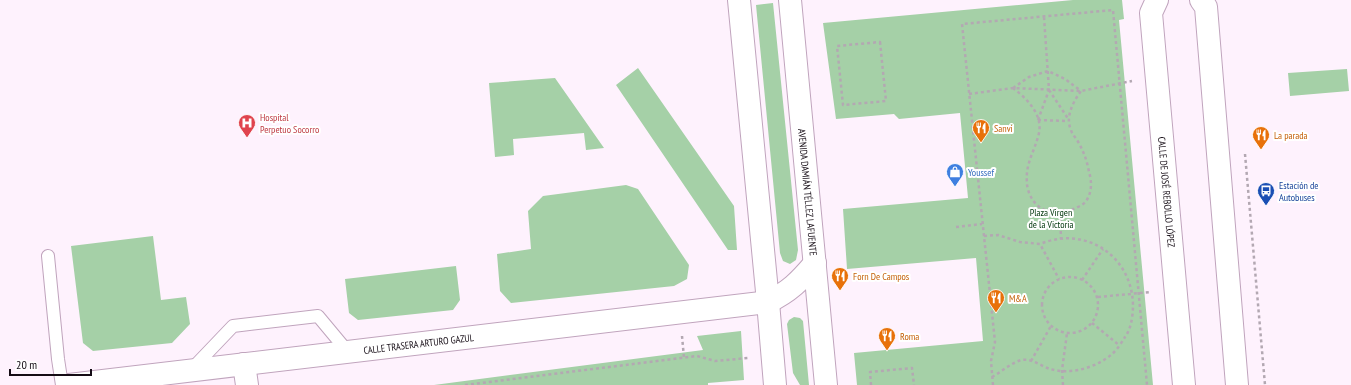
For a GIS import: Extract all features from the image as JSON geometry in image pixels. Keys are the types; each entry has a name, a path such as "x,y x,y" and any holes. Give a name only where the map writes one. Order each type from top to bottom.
{"street":[{"path":"738,0 776,375"},
{"name":"AVENIDA DAMIÁN TÉLLEZ LAFUENTE","path":"790,0 826,385"},
{"name":"CALLE DE JOSÉ REBOLLO LÓPEZ","path":"1157,0 1151,13 1184,385"},
{"path":"1201,0 1206,7 1237,385"},
{"path":"768,302 795,286 815,263"},
{"name":"CALLE TRASERA ARTURO GAZUL","path":"69,385 190,370 245,375 348,352 768,302"}],"lane":[{"path":"48,256 62,385"},
{"path":"190,370 233,326 318,316 348,352"}],"path":[{"path":"993,385 991,361 995,342 962,24 1113,10 1147,385"},
{"path":"1038,120 1049,90 1044,17"},
{"path":"880,42 886,101 843,105 837,46 880,42"},
{"path":"1013,88 1029,77 1048,71 1066,78 1081,91"},
{"path":"969,94 1013,88 1081,91 1156,77"},
{"path":"1013,88 1029,102 1038,120 1039,132 1026,177 1030,195 1034,203 1040,207 1060,213 1074,209 1086,202 1090,194 1091,184 1086,157 1077,139 1071,132 1069,121 1071,110 1081,91"},
{"path":"1049,90 1069,121"},
{"path":"1038,120 1069,121"},
{"path":"1245,154 1265,385"},
{"path":"1060,213 1061,239"},
{"path":"956,227 982,224"},
{"path":"984,236 998,235 1020,242 1040,244 1050,240 1072,238 1094,243 1112,255 1126,272 1133,293 1133,315 1126,336 1113,354 1094,365 1073,371 1051,369 1031,361 1022,360 1012,364 992,377"},
{"path":"1040,244 1059,278"},
{"path":"1082,280 1103,250"},
{"path":"1068,276 1082,280 1087,282 1094,289 1098,297 1099,306 1097,315 1092,323 1077,333 1059,331 1051,326 1045,319 1042,310 1042,301 1045,292 1051,284 1059,278 1068,276"},
{"path":"1092,323 1120,345"},
{"path":"1031,361 1051,326"},
{"path":"1063,385 1062,370 1067,333"},
{"path":"465,385 696,356 715,362 776,375"},
{"path":"871,385 870,372 912,368 914,385"}],"green space":[{"name":"Plaza Virgen de la Victoria","path":"1073,0 1122,0 1124,19 1119,20 1153,385 857,385 854,353 983,341 976,258 847,269 843,209 968,198 960,113 899,119 894,114 836,119 823,23"},
{"path":"773,3 798,250 796,260 790,264 783,261 780,253 756,5"},
{"path":"638,68 734,206 737,250 728,250 616,85"},
{"path":"1347,69 1349,91 1290,96 1288,73"},
{"path":"555,78 604,148 586,150 584,133 513,139 514,155 495,157 489,83"},
{"path":"626,185 638,189 689,265 687,279 674,286 511,303 500,291 497,254 531,249 528,211 543,196"},
{"path":"153,236 161,300 186,297 190,324 172,343 93,351 83,343 71,246"},
{"path":"456,266 460,300 453,310 358,320 349,313 345,279"},
{"path":"794,317 800,318 803,321 809,385 800,385 793,373 787,324 789,320"},
{"path":"741,331 744,380 708,383 708,385 434,385 703,350 697,336"}],"place":[{"name":"Hospital Perpetuo Socorro","path":"247,138"},
{"name":"Sanvi","path":"981,143"},
{"name":"La parada","path":"1261,150"},
{"name":"Youssef","path":"955,187"},
{"name":"Estación de Autobuses","path":"1266,206"},
{"name":"Forn De Campos","path":"840,291"},
{"name":"M&A","path":"996,313"},
{"name":"Roma","path":"887,351"}]}
